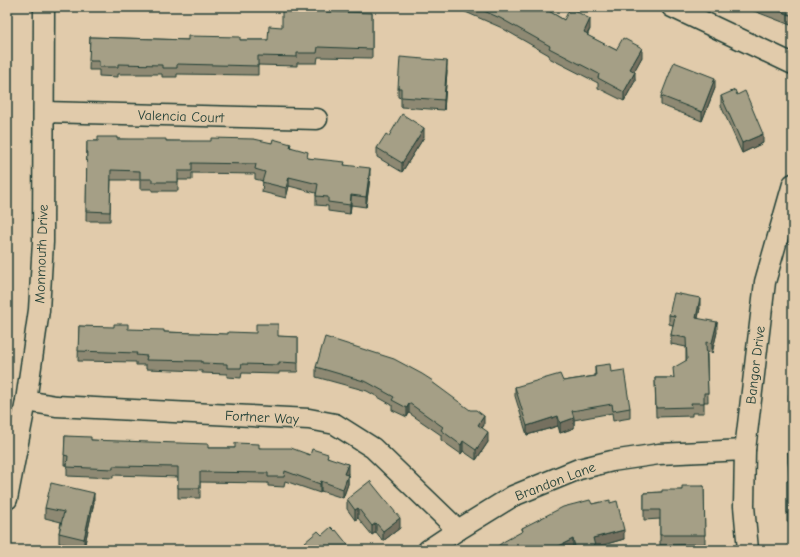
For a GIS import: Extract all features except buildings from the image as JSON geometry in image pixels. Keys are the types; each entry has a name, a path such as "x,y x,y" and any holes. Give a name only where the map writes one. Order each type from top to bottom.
{"street":[{"name":"Monmouth Drive","path":"7,498 26,401 39,310 43,242 44,7"},
{"path":"672,7 793,64"},
{"name":"Valencia Court","path":"44,112 317,119"},
{"name":"Bangor Drive","path":"748,550 744,506 745,450 765,282 793,184"},
{"name":"Fortner Way","path":"26,401 56,406 309,419 335,424 373,448 458,530"},
{"name":"Brandon Lane","path":"428,550 513,496 579,469 612,461 660,454 745,450"}]}
